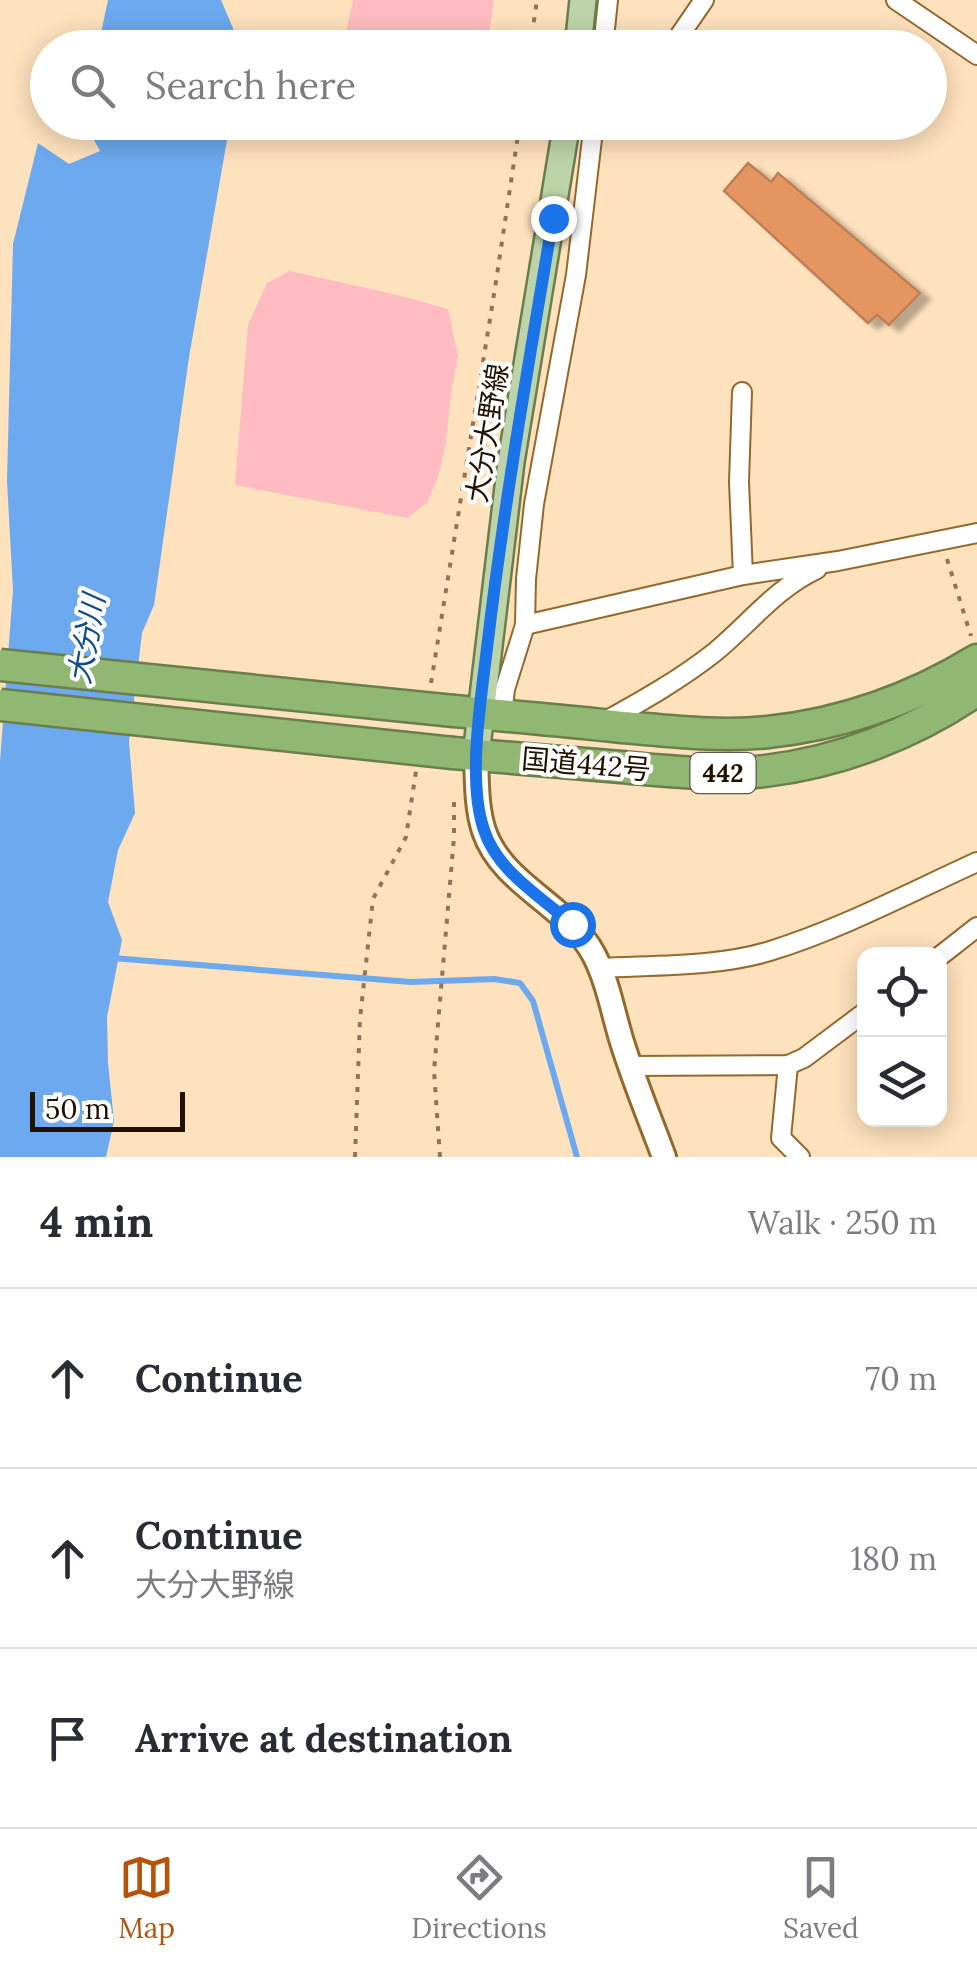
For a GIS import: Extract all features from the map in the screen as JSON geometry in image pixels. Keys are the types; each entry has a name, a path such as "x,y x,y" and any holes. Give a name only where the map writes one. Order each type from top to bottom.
{"highway":[{"name":"国道442号","path":"0,665 705,734 751,733 837,720 944,680 974,650"},
{"name":"国道442号","path":"0,705 465,754 681,772 765,771 859,750 920,724 977,690"}],"main road":[{"path":"580,30 583,0"},
{"name":"大分大野線","path":"465,754 478,713 511,462 565,140"}],"street":[{"path":"604,30 608,0"},
{"path":"683,30 704,0"},
{"path":"896,0 940,30"},
{"path":"947,35 977,55"},
{"path":"478,713 505,690 525,624 534,504 573,293 592,140"},
{"path":"742,392 739,482 743,574"},
{"path":"525,624 743,574 838,561 977,533"},
{"path":"599,724 696,666 789,585 838,561"},
{"path":"465,754 488,842 514,874 580,933 600,968 630,1066 664,1157"},
{"path":"600,968 728,960 769,952 852,920 977,862"},
{"path":"947,951 977,927"},
{"path":"630,1066 788,1065 804,1058 857,1018"},
{"path":"788,1065 781,1138 800,1157"}],"path":[{"path":"533,30 538,0"},
{"path":"430,690 517,140"},
{"path":"941,540 974,650"},
{"path":"355,1157 360,1020 373,899 406,837 418,763"},
{"path":"440,1157 434,1071 455,787"}],"shaded area":[{"path":"353,0 494,0 490,30 347,30"},
{"path":"290,271 448,309 458,356 446,442 427,503 407,518 235,485 248,325 267,283"}],"water":[{"path":"108,0 221,0 234,30 102,30"},
{"name":"大分川","path":"94,140 227,140 189,357 154,605 142,633 129,742 135,813 118,850 108,902 122,940 107,1017 114,1121 106,1157 0,1157 0,761 13,590 7,481 13,244 38,143 69,164 100,151"}],"building":[{"path":"748,163 771,182 778,173 920,293 889,325 877,315 868,323 724,191"}],"waterway":[{"path":"112,958 411,982 494,979 520,983 533,1001 577,1157"}],"route":[{"path":"553,218 511,462 476,755 480,815 488,842 514,874 572,924"}]}
